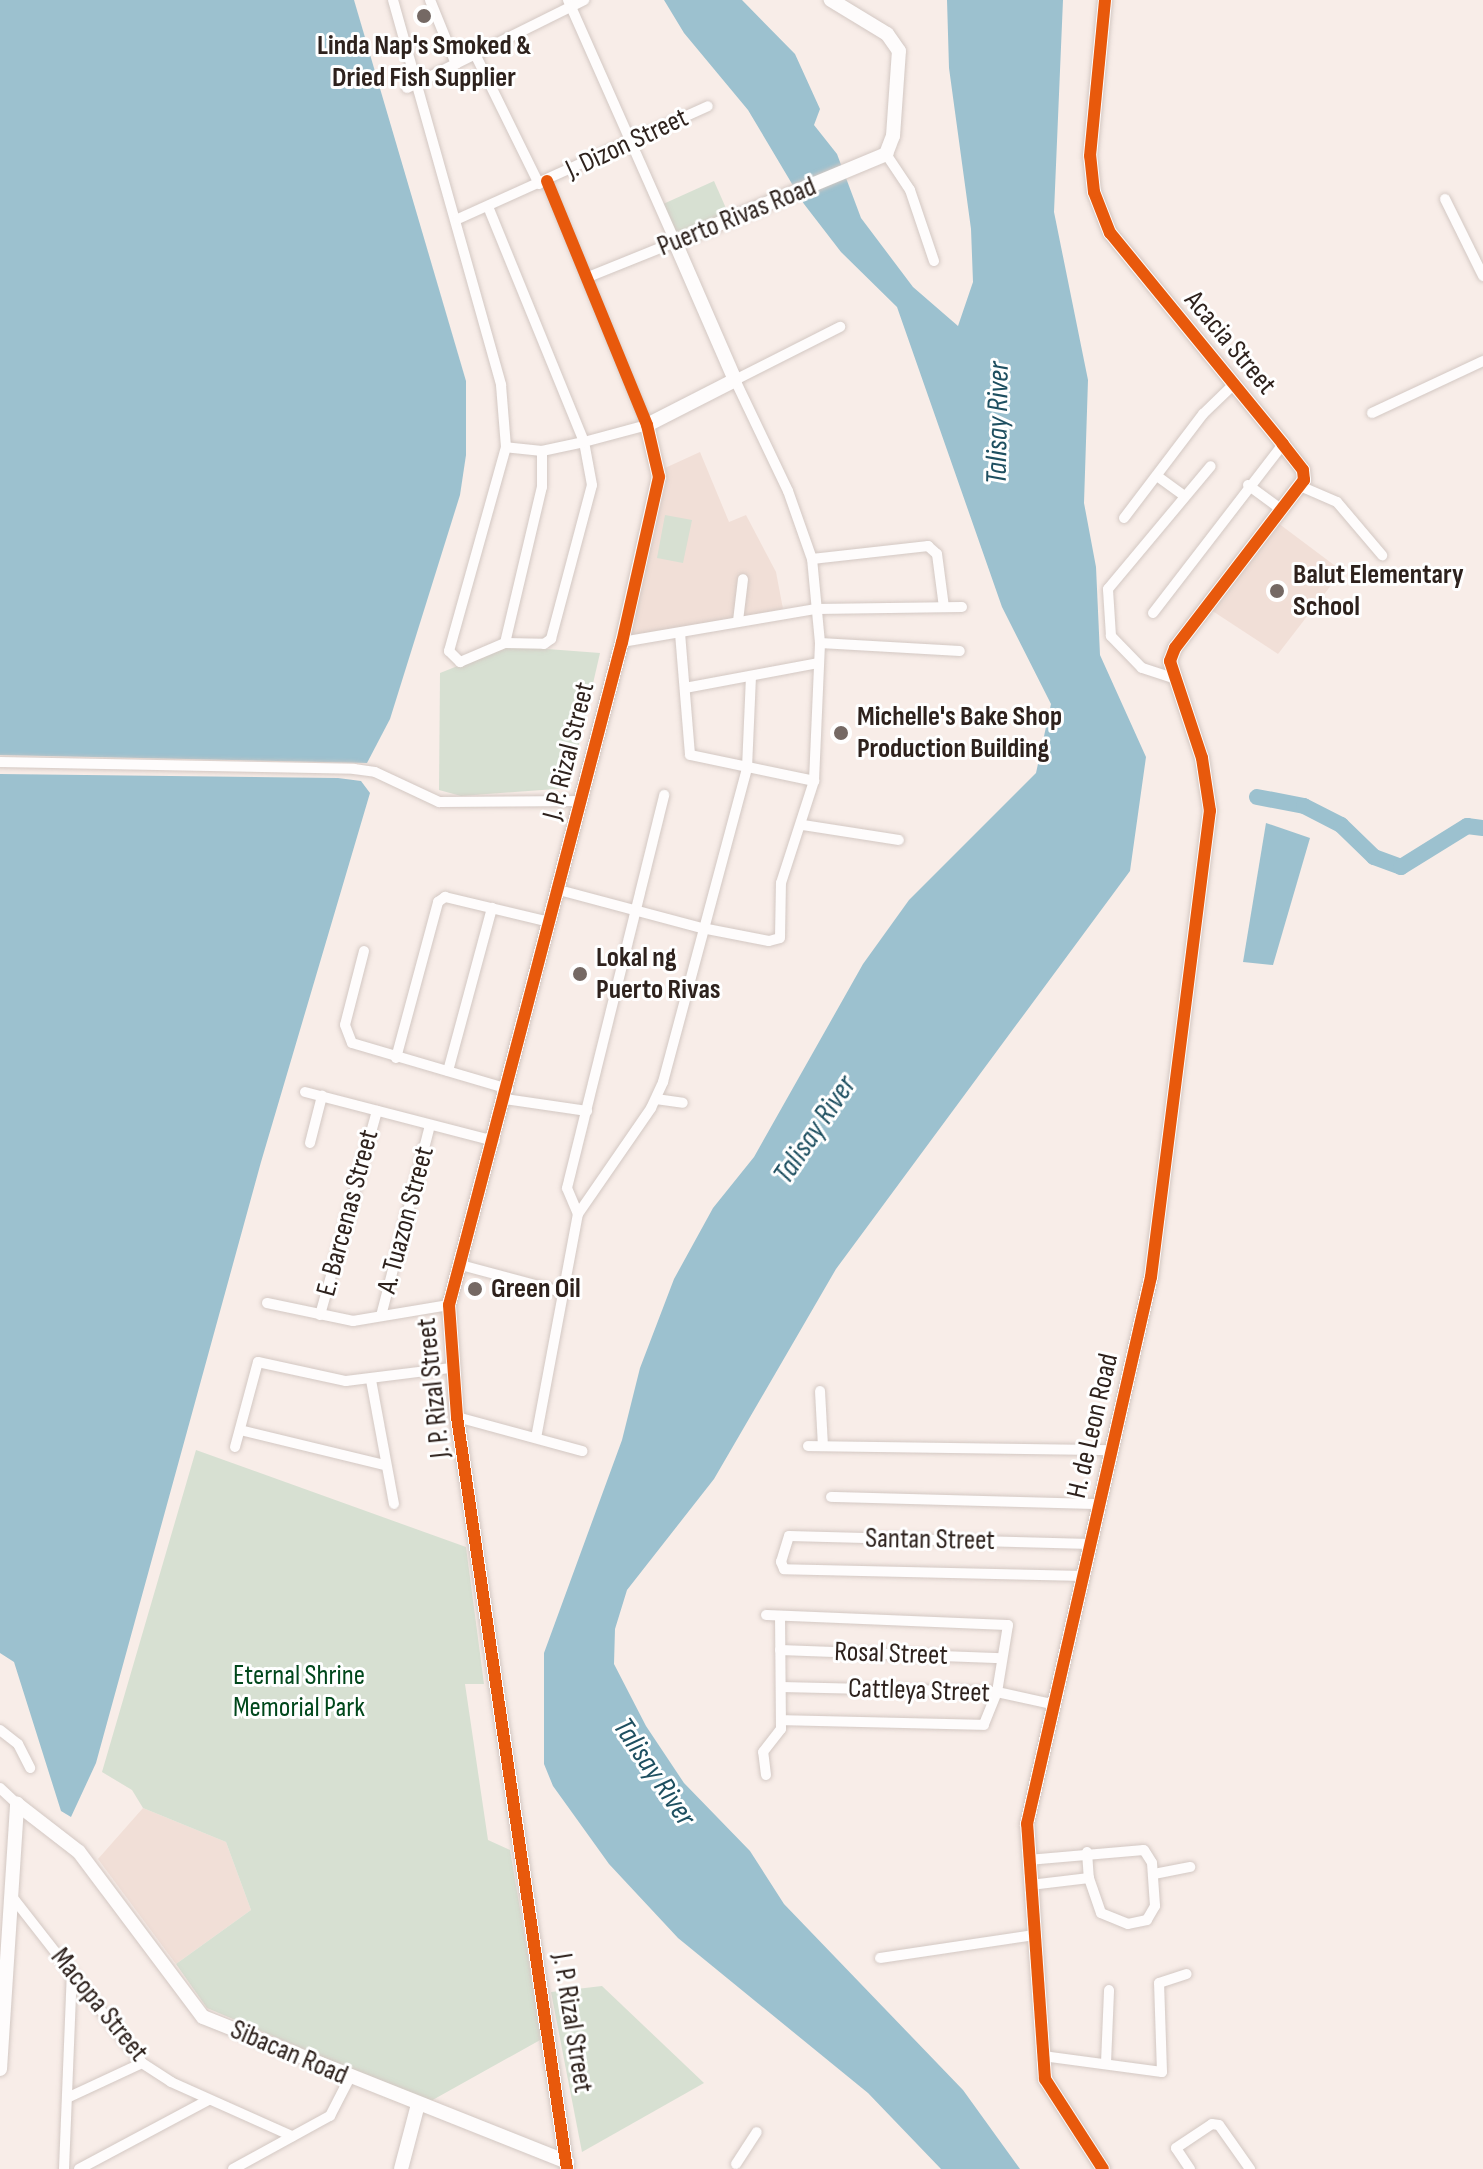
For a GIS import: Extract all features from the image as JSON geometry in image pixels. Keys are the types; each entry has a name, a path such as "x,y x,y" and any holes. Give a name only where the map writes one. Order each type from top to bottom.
{"street":[{"path":"393,0 412,86 458,219 501,385 506,447 449,651 460,662 505,643 544,644 556,630 592,485 584,442 489,209"},
{"path":"430,0 456,64"},
{"path":"412,86 570,3 584,0"},
{"path":"831,0 849,5 887,34 899,51 893,136 886,154 910,190 934,261"},
{"name":"Acacia Street","path":"1105,0 1090,156 1094,192 1119,245 1303,470 1300,486"},
{"path":"559,890 702,928 769,941 780,938 781,883 803,825 814,781 820,643 812,559 788,491 735,380 570,3"},
{"path":"475,54 543,183 647,425"},
{"name":"J. Dizon Street","path":"458,219 489,209 708,106"},
{"name":"Puerto Rivas Road","path":"586,278 886,154"},
{"path":"1445,199 1483,276"},
{"path":"506,447 542,451 647,425 840,327"},
{"path":"1372,413 1483,361"},
{"path":"1124,518 1203,414 1233,385"},
{"name":"J. P. Rizal Street","path":"567,2166 457,1417 451,1368 449,1305 495,1141 622,642 659,477 647,425"},
{"path":"1153,613 1248,485 1283,444"},
{"path":"505,643 542,487 542,451"},
{"path":"1211,466 1108,589 1111,636 1142,668 1173,678 1175,648 1300,486 1337,502 1382,555"},
{"path":"1157,476 1185,496"},
{"path":"1248,485 1282,510"},
{"path":"812,559 928,546 937,554 944,607"},
{"path":"738,621 743,579"},
{"path":"622,642 816,609 962,607"},
{"path":"680,633 690,755 814,781"},
{"path":"820,643 960,651"},
{"path":"685,688 818,663"},
{"path":"536,1438 578,1214 656,1099 747,768 751,677"},
{"name":"H. de Leon Road","path":"1103,2169 1057,2104 1045,2079 1027,1824 1151,1277 1210,811 1202,758 1173,678"},
{"path":"0,762 354,769 375,772 439,802 581,801"},
{"path":"578,1214 567,1188 639,912 664,795"},
{"path":"803,825 899,840"},
{"path":"396,1058 438,902 445,897 549,922"},
{"path":"448,1071 492,908"},
{"path":"364,951 346,1036 396,1058 448,1071 507,1094 587,1111"},
{"path":"305,1092 495,1141"},
{"path":"310,1143 322,1096"},
{"path":"656,1099 683,1103"},
{"name":"E. Barcenas Street","path":"320,1315 377,1111"},
{"name":"A. Tuazon Street","path":"381,1316 430,1125"},
{"path":"461,1265 562,1292"},
{"path":"267,1303 353,1321 449,1305"},
{"path":"235,1447 258,1362 317,1377 371,1380 451,1368"},
{"path":"371,1380 394,1504"},
{"path":"820,1391 823,1446"},
{"path":"457,1417 582,1451"},
{"path":"240,1430 385,1465"},
{"path":"808,1446 1112,1450"},
{"path":"831,1497 1099,1504"},
{"name":"Santan Street","path":"1084,1576 784,1569 782,1553 789,1536 1091,1544"},
{"path":"766,1615 1007,1624 997,1692 984,1725 781,1720"},
{"path":"766,1775 763,1752 780,1732 780,1616"},
{"name":"Rosal Street","path":"780,1650 1002,1658"},
{"name":"Cattleya Street","path":"781,1687 997,1692 1056,1705"},
{"path":"0,1730 18,1744 30,1768"},
{"path":"0,1788 17,1804 0,2069"},
{"name":"Sibacan Road","path":"17,1804 79,1852 203,2017 567,2166"},
{"path":"1028,1860 1087,1852 1144,1850 1154,1874 1155,1906 1138,1924 1101,1913 1089,1878 1087,1852"},
{"path":"1154,1874 1190,1867"},
{"path":"1030,1885 1089,1878"},
{"name":"Macopa Street","path":"9,1892 142,2063 208,2100 292,2136"},
{"path":"880,1958 1034,1935"},
{"path":"64,2169 72,1972"},
{"path":"1043,2056 1165,2070 1159,1983 1187,1974"},
{"path":"1106,2063 1109,1990"},
{"path":"67,2098 142,2063"},
{"path":"233,2169 330,2116 349,2079"},
{"path":"79,2169 208,2100"},
{"path":"401,2169 418,2104"},
{"path":"1190,2169 1176,2148 1217,2124 1250,2169"},
{"path":"735,2167 757,2132"}],"shaded area":[{"path":"700,452 729,522 746,515 776,572 783,609 629,638 667,478 665,468"},
{"name":"Balut Elementary School","path":"1278,523 1342,571 1278,654 1211,610"},
{"path":"143,1808 226,1842 251,1910 176,1964 98,1859"}],"green space":[{"path":"714,181 729,215 675,238 661,205"},
{"path":"665,515 692,520 683,563 657,558"},
{"path":"508,646 600,653 569,788 461,796 439,790 440,673"},
{"name":"Eternal Shrine Memorial Park","path":"196,1450 466,1547 484,1684 465,1684 488,1840 510,1850 542,2039 429,2102 207,2008 176,1964 251,1910 226,1842 143,1808 132,1790 102,1772"},
{"path":"602,1986 704,2083 582,2152 551,1992"}],"water":[{"path":"0,0 354,0 466,381 466,455 460,495 390,719 367,763 0,755"},
{"name":"Talisay River","path":"664,0 742,0 795,54 820,109 814,125 837,154 861,218 913,287 958,326 973,282 971,229 949,68 947,0 1063,0 1054,212 1088,380 1084,503 1096,567 1100,655 1146,757 1130,871 836,1269 714,1479 627,1590 615,1629 614,1664 646,1726 684,1783 750,1851 784,1904 963,2090 1020,2169 941,2169 868,2093 678,1938 609,1864 553,1786 544,1764 544,1653 622,1440 640,1368 674,1279 713,1208 754,1157 863,964 909,900 1036,773 1051,704 1002,607 897,307 841,252 804,204 748,110 684,33"},
{"path":"0,774 338,778 361,781 370,793 261,1162 96,1763 71,1817 61,1811 14,1662 0,1653"},
{"path":"1266,823 1310,838 1273,965 1243,962"}],"waterway":[{"path":"1257,797 1304,806 1341,825 1374,857 1401,867 1467,826 1483,828"}],"cycle path":[{"path":"1103,2169 1045,2079 1027,1824 1151,1277 1210,811 1202,758 1170,661 1175,648 1304,480 1303,470 1283,444 1110,233 1094,192 1090,156 1105,0"},
{"path":"547,181 647,425 659,477 622,642 449,1305 457,1417 567,2169"}],"place":[{"name":"Linda Nap's Smoked & Dried Fish Supplier","path":"424,16"},
{"name":"Balut Elementary School","path":"1277,591"},
{"name":"Michelle's Bake Shop Production Building","path":"841,733"},
{"name":"Lokal ng Puerto Rivas","path":"580,974"},
{"name":"Green Oil","path":"475,1289"}]}
